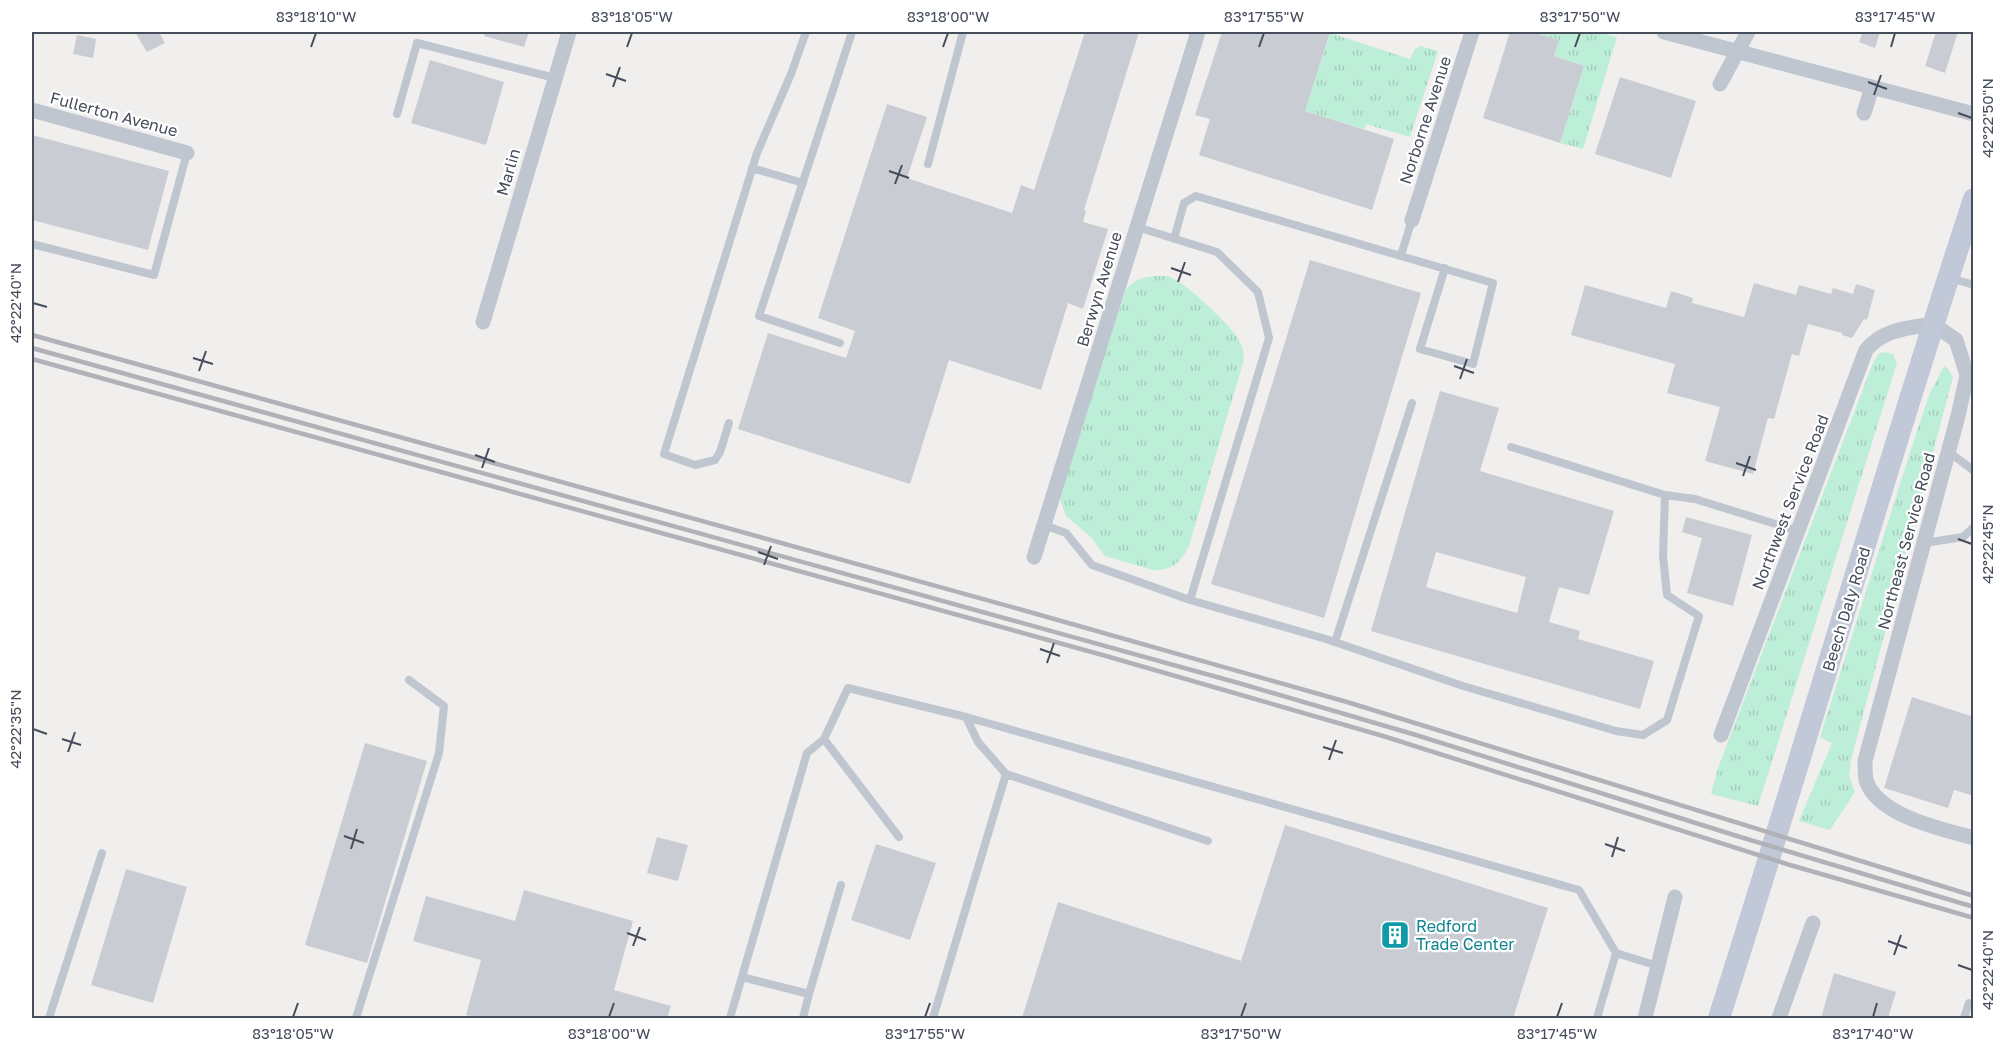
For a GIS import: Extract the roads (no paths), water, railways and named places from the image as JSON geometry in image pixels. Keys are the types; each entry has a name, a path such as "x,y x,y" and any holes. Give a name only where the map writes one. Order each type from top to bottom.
{"main road":[{"name":"Beech Daly Road","path":"1719,1018 1779,830 1933,324 1974,199"}],"street":[{"name":"Marlin","path":"483,322 568,32"},
{"name":"Berwyn Avenue","path":"1034,557 1198,32"},
{"name":"Norborne Avenue","path":"1412,220 1472,32"},
{"path":"1664,32 1974,114"},
{"path":"1720,84 1748,32"},
{"path":"1864,113 1872,87"},
{"name":"Fullerton Avenue","path":"32,110 187,153"},
{"name":"Northeast Service Road","path":"1933,324 1956,340 1967,375 1967,401 1949,452 1865,761 1866,779 1873,793 1885,805 1910,818 1974,838"},
{"name":"Northwest Service Road","path":"1721,735 1866,350 1887,333 1933,324"},
{"path":"1645,1018 1675,897"},
{"path":"1779,1018 1813,924"}],"lane":[{"path":"729,423 720,452 714,460 695,465 664,454 752,168 806,32"},
{"path":"840,343 759,316 852,32"},
{"path":"928,164 963,32"},
{"path":"398,114 417,43 555,78"},
{"path":"32,244 154,275 187,153"},
{"path":"752,168 803,183"},
{"path":"1174,239 1184,203 1196,196 1401,255 1444,268 1493,284 1473,364 1420,349 1444,268"},
{"path":"1401,255 1412,220"},
{"path":"1137,227 1217,252 1258,292 1269,338 1190,600"},
{"path":"1948,278 1974,285"},
{"path":"1335,642 1412,403"},
{"path":"1511,447 1665,495 1695,499 1798,531"},
{"path":"1949,452 1974,471"},
{"path":"1044,525 1066,533 1092,565 1190,600 1335,642 1463,686 1616,731 1643,735 1667,720 1699,616 1667,595 1663,556 1665,495"},
{"path":"1924,543 1963,537 1974,526"},
{"path":"356,1018 439,753 444,706 409,680"},
{"path":"730,1018 807,753 824,739 848,688 966,717 1579,890 1616,953 1658,966"},
{"path":"966,717 978,742 1006,774 1208,841"},
{"path":"824,739 899,837"},
{"path":"933,1018 1006,774"},
{"path":"49,1018 102,853"},
{"path":"803,1018 841,885"},
{"path":"1597,1018 1616,953"},
{"path":"742,977 809,994"},
{"path":"1964,1018 1969,1003"}],"railway":[{"path":"32,335 1347,702 1974,896"},
{"path":"32,348 1242,684 1416,735 1737,836 1974,907"},
{"path":"32,359 1106,656 1383,736 1790,865 1974,918"}],"place":[{"name":"Redford Trade Center","path":"1395,935"}]}
